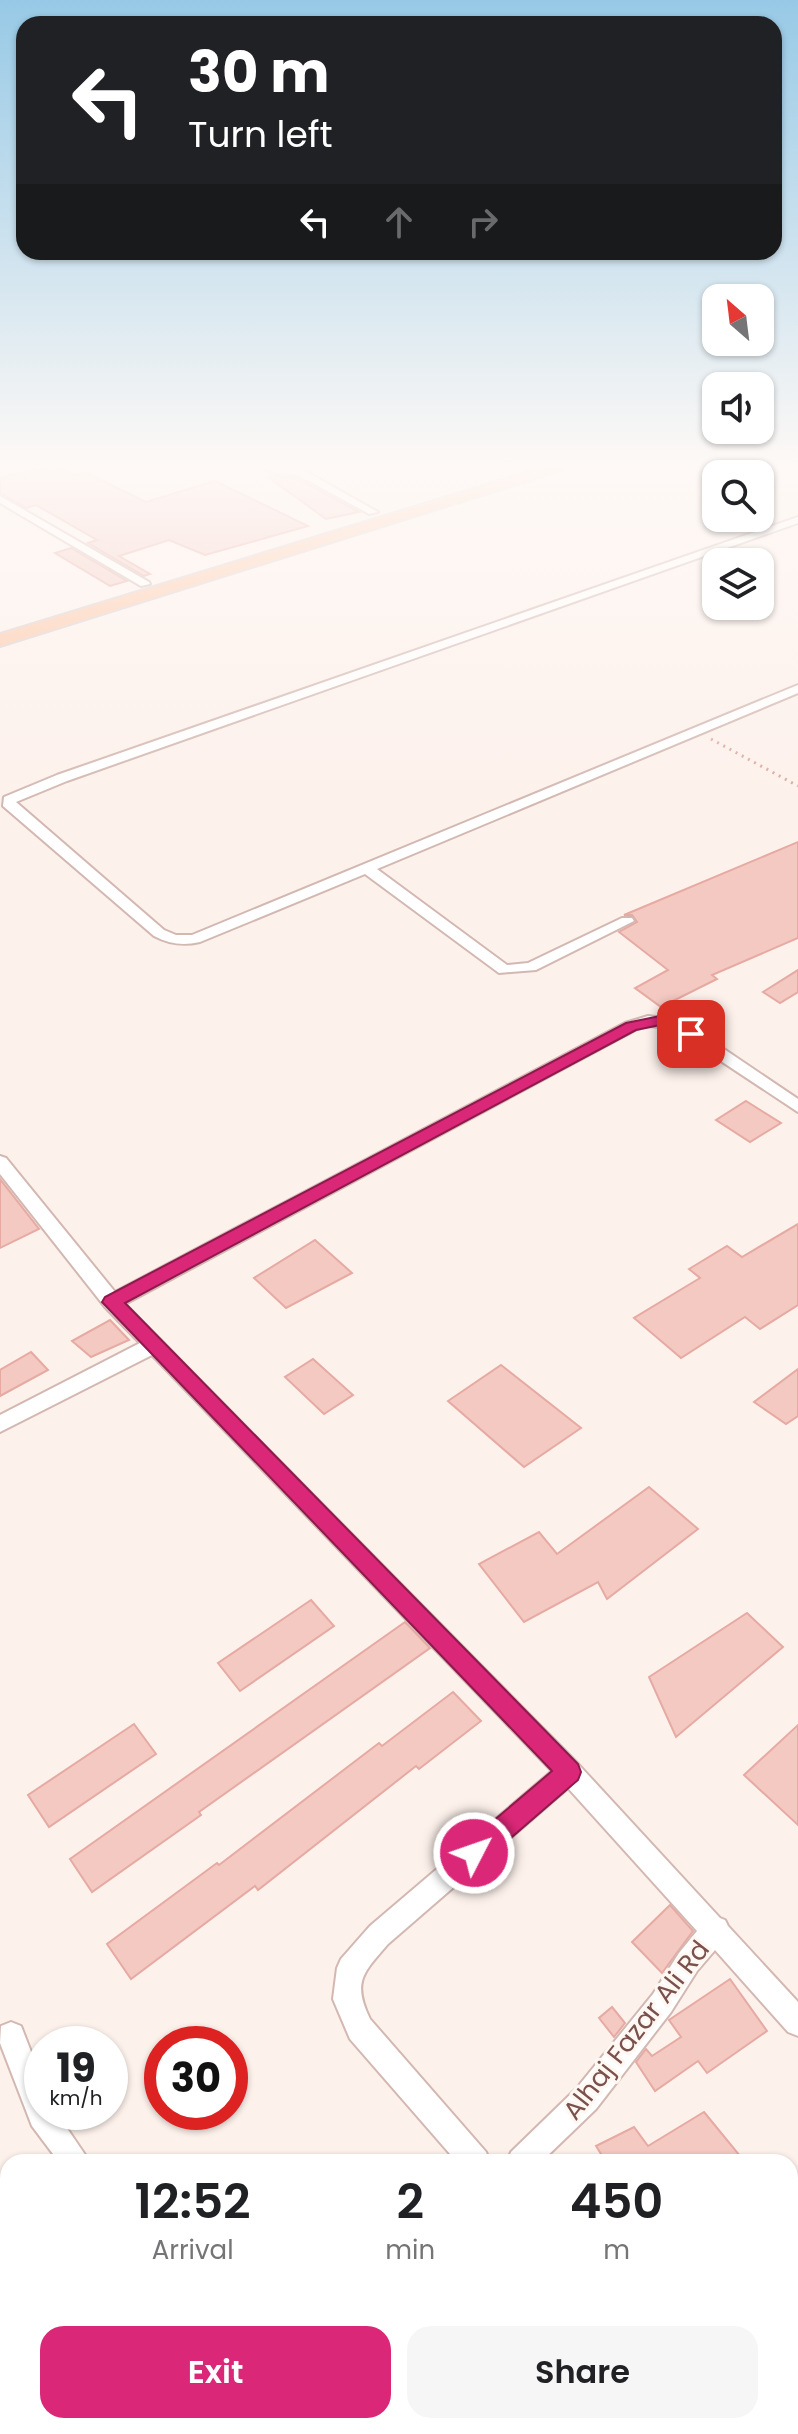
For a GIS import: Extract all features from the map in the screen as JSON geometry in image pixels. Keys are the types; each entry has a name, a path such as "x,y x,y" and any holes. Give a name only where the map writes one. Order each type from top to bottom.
{"main road":[{"path":"0,626 172,576"},
{"path":"0,633 187,576"},
{"path":"0,640 210,576"}],"street":[{"path":"131,576 145,584"},
{"path":"639,576 39,786 9,800 10,806 170,940 195,939 798,689"},
{"path":"368,869 504,970 531,967 627,921"},
{"path":"112,1302 631,1026 648,1021 675,1023 798,1107"},
{"path":"0,1162 112,1302 569,1772 798,2022"},
{"path":"0,1424 154,1345"},
{"path":"469,2154 360,2029 346,1999 350,1968 379,1935 569,1772"},
{"name":"Alhaj Fazar Ali Rd","path":"529,2154 586,2099 716,1929"},
{"path":"11,2036 42,2116 70,2154"}],"path":[{"path":"695,732 798,786"}],"building":[{"path":"93,576 118,576 127,581 110,586"},
{"path":"798,842 798,938 712,975 717,979 661,1007 635,988 668,970 619,932 637,922 632,915 624,915"},
{"path":"798,970 798,992 780,1003 763,992"},
{"path":"746,1101 781,1123 750,1142 716,1120"},
{"path":"0,1179 39,1229 0,1248"},
{"path":"798,1224 798,1305 760,1329 745,1317 681,1358 634,1318 700,1278 689,1269 727,1246 742,1257"},
{"path":"315,1240 352,1273 286,1308 254,1278"},
{"path":"110,1320 129,1340 91,1357 72,1341"},
{"path":"31,1352 48,1370 0,1396 0,1370"},
{"path":"313,1359 353,1395 324,1414 285,1377"},
{"path":"501,1365 581,1428 524,1467 448,1401"},
{"path":"798,1369 798,1416 786,1424 754,1402"},
{"path":"649,1487 698,1529 607,1599 598,1582 524,1622 479,1564 539,1532 557,1554"},
{"path":"311,1600 334,1626 240,1691 218,1663"},
{"path":"747,1613 783,1647 676,1737 649,1677"},
{"path":"405,1622 430,1648 92,1892 70,1859"},
{"path":"453,1692 481,1721 419,1769 416,1766 258,1890 255,1886 131,1979 107,1944"},
{"path":"134,1724 156,1754 49,1827 28,1795"},
{"path":"798,1725 798,1825 744,1775"},
{"path":"670,1905 693,1931 662,1973 632,1942"},
{"path":"730,1979 767,2031 707,2073 698,2061 655,2091 636,2062 646,2049 652,2056 681,2037 669,2020"},
{"path":"612,2007 625,2023 614,2037 599,2018"},
{"path":"704,2112 738,2154 601,2154 596,2146 634,2127 648,2146"}],"route":[{"path":"474,1853 569,1772 112,1302 631,1026 660,1021 675,1023 691,1034"}]}
